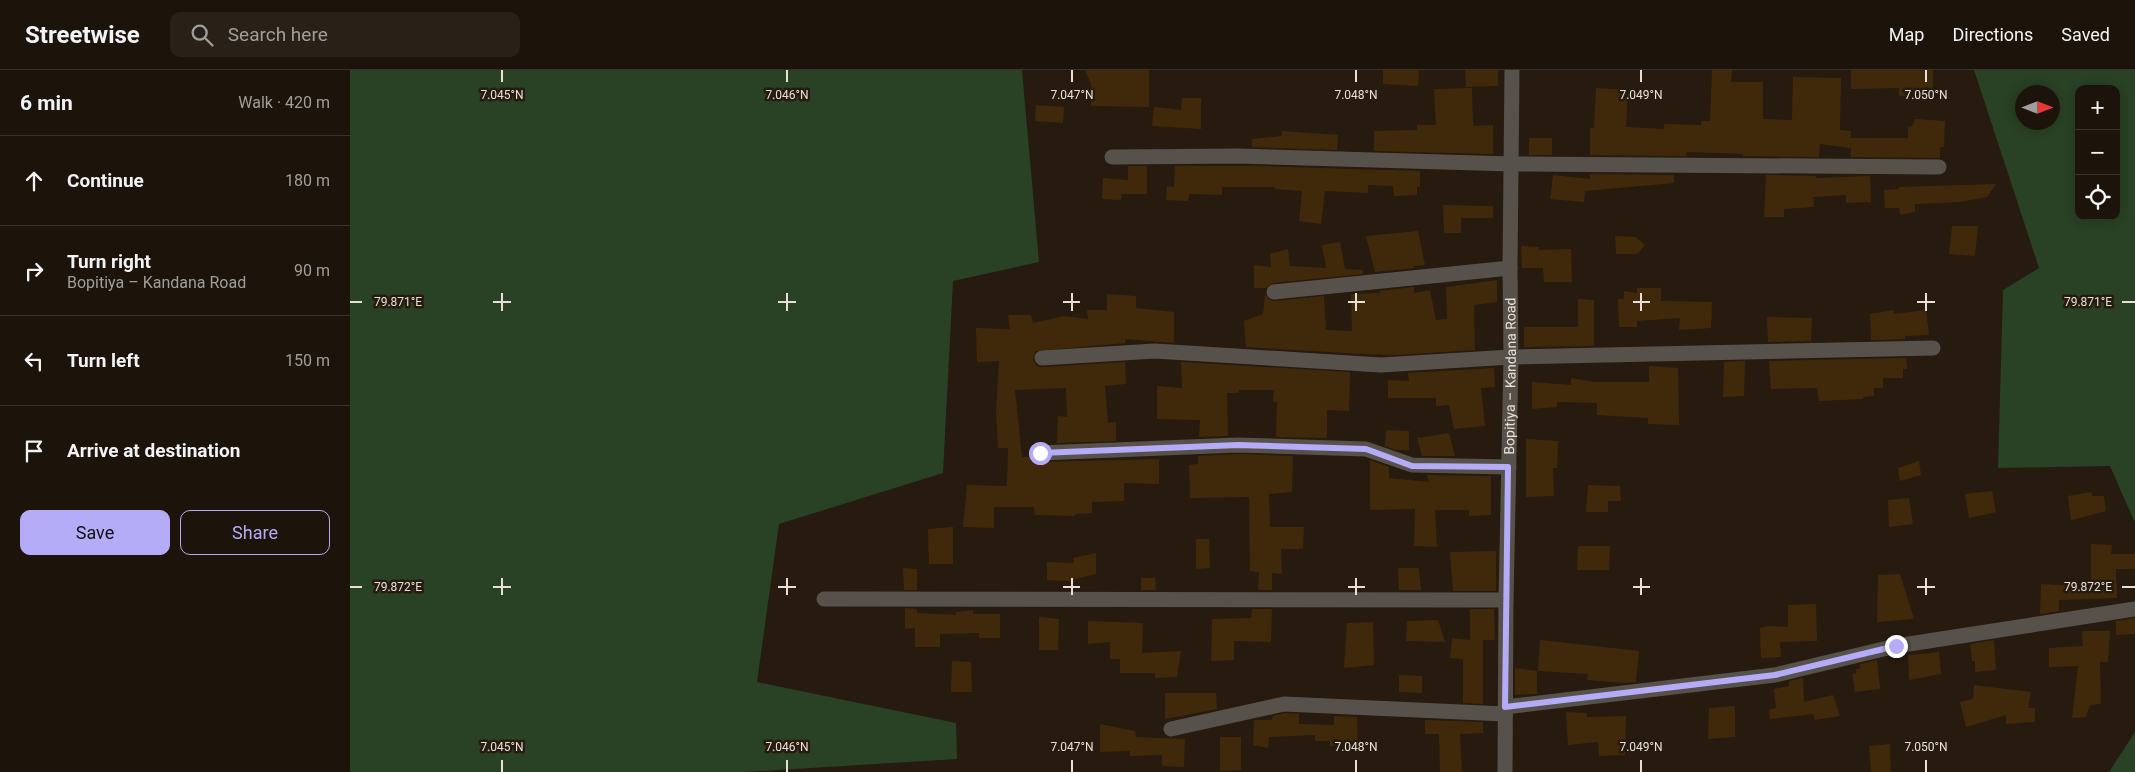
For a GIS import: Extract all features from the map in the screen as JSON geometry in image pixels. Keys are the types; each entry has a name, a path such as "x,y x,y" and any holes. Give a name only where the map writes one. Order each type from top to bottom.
{"street":[{"name":"Bopitiya – Kandana Road","path":"1505,772 1511,357 1512,70"},
{"path":"1112,157 1249,156 1512,164 1939,167"},
{"path":"1274,292 1510,268"},
{"path":"1042,358 1155,351 1381,365 1511,357 1934,348"},
{"path":"1040,453 1238,445 1366,449 1412,466 1508,467"},
{"path":"824,599 1506,600"},
{"path":"1171,729 1284,704 1505,710 1775,675 1896,646 2135,609"}],"green space":[{"path":"350,70 1022,70 1039,262 953,281 943,473 779,524 757,682 956,723 957,759 745,772 350,772"},
{"path":"1974,70 2135,70 2135,523 2110,466 1998,468 2003,290 2039,268"},
{"path":"2135,732 2135,772 2109,772"}],"building":[{"path":"1085,70 1149,70 1149,107 1091,106 1091,84"},
{"path":"1383,70 1419,70 1418,86 1383,84"},
{"path":"1465,70 1498,70 1498,86 1466,87"},
{"path":"1712,70 1732,70 1731,82 1763,82 1763,119 1792,120 1793,77 1841,78 1840,130 1851,131 1850,148 1820,144 1819,157 1743,156 1743,154 1687,152 1686,156 1590,155 1590,128 1594,128 1596,88 1628,90 1626,127 1664,129 1664,124 1701,125 1701,121 1710,121"},
{"path":"1851,70 1933,70 1933,95 1899,96 1899,88 1851,89"},
{"path":"1472,88 1473,126 1493,125 1493,154 1374,151 1374,131 1417,130 1417,125 1436,125 1434,89"},
{"path":"1182,98 1201,98 1201,129 1152,126 1154,107 1181,110"},
{"path":"1036,105 1064,107 1063,123 1035,121"},
{"path":"1915,119 1945,121 1944,147 1940,147 1940,158 1851,157 1850,138 1908,138 1908,127 1912,126"},
{"path":"1282,131 1338,135 1337,150 1252,147 1252,139 1282,136"},
{"path":"1529,138 1552,138 1552,155 1529,155"},
{"path":"1128,166 1147,166 1147,194 1122,194 1121,200 1102,199 1103,178 1128,180"},
{"path":"1175,166 1254,166 1420,171 1420,187 1417,187 1417,195 1394,196 1393,186 1368,185 1368,193 1325,191 1321,224 1299,221 1302,191 1275,189 1275,187 1222,187 1222,195 1189,194 1188,201 1166,200 1167,186 1174,187"},
{"path":"1590,174 1674,175 1674,183 1585,191 1584,202 1550,199 1553,175 1590,179"},
{"path":"1766,175 1816,176 1816,178 1870,176 1871,202 1846,203 1846,195 1813,197 1814,207 1784,209 1784,217 1764,217"},
{"path":"1996,184 1987,197 1960,202 1915,204 1915,212 1900,215 1899,208 1885,208 1884,190 1899,189 1899,187"},
{"path":"1443,205 1493,206 1493,218 1461,218 1461,233 1444,233"},
{"path":"1952,226 1978,226 1975,256 1949,254"},
{"path":"1418,231 1425,265 1375,272 1366,236"},
{"path":"1615,236 1636,237 1645,245 1637,254 1616,254"},
{"path":"1340,242 1345,269 1363,270 1363,274 1273,283 1266,288 1254,288 1254,265 1271,267 1270,254 1288,249 1290,266 1326,268 1322,245"},
{"path":"1521,246 1539,247 1539,250 1571,249 1572,282 1544,282 1543,268 1522,268"},
{"path":"1497,280 1497,302 1474,305 1475,350 1398,355 1246,347 1244,321 1263,314 1265,294 1270,300 1274,301 1324,296 1326,330 1352,331 1351,294 1380,293 1379,291 1414,287 1414,293 1430,290 1436,320 1447,319 1446,287"},
{"path":"1637,288 1661,288 1661,301 1712,302 1711,328 1679,330 1680,318 1637,321 1637,327 1619,327 1618,299 1624,299 1624,291 1637,293"},
{"path":"1107,294 1136,296 1136,308 1174,312 1174,343 1125,339 1125,343 1036,351 1033,359 1037,366 1042,367 1125,362 1126,384 1105,386 1108,423 1116,422 1116,441 1057,443 1058,416 1067,417 1066,388 1015,390 1022,457 1032,457 1035,461 1040,462 1159,459 1159,484 1124,483 1124,501 1092,502 1092,513 1075,514 1075,516 1035,515 1034,507 994,507 994,528 963,527 967,485 1007,486 1008,448 998,448 996,412 999,361 977,362 976,328 1010,329 1008,315 1031,315 1033,323 1064,316 1088,319 1087,310 1107,310"},
{"path":"1578,299 1594,300 1594,346 1524,347 1524,327 1578,327"},
{"path":"1894,310 1894,314 1926,310 1929,335 1905,336 1905,339 1871,340 1870,314"},
{"path":"1767,317 1812,318 1811,341 1768,342"},
{"path":"1906,358 1907,369 1903,369 1903,378 1883,378 1883,388 1874,388 1874,396 1863,397 1863,399 1819,401 1817,388 1771,389 1769,361"},
{"path":"1745,361 1744,396 1723,397 1724,362"},
{"path":"1181,362 1350,372 1349,411 1327,410 1327,438 1276,437 1277,402 1273,402 1274,390 1239,390 1239,393 1227,393 1228,436 1199,437 1200,420 1157,419 1157,386 1182,388"},
{"path":"1649,366 1678,368 1679,425 1648,424 1648,418 1597,415 1597,403 1557,402 1557,407 1532,409 1532,382 1571,385 1571,378 1594,382 1649,382"},
{"path":"1494,368 1495,387 1481,388 1485,426 1454,429 1449,405 1436,406 1436,398 1388,398 1388,380 1409,381 1408,373"},
{"path":"1386,430 1409,431 1409,450 1396,450 1385,446"},
{"path":"1449,433 1455,456 1422,456 1417,438"},
{"path":"1526,439 1558,441 1557,468 1553,468 1554,496 1526,497"},
{"path":"1238,454 1293,456 1292,492 1269,494 1270,527 1304,527 1303,549 1281,549 1282,574 1272,573 1272,590 1258,590 1259,572 1250,571 1249,497 1190,498 1189,465 1198,464 1198,456"},
{"path":"1370,460 1389,467 1389,478 1429,482 1427,475 1491,476 1491,515 1469,516 1469,510 1435,510 1437,547 1414,546 1415,509 1370,510"},
{"path":"1919,461 1921,475 1900,481 1898,468"},
{"path":"1588,485 1620,486 1621,501 1608,501 1608,512 1586,512"},
{"path":"1992,491 1996,512 1969,518 1965,494"},
{"path":"2092,492 2092,496 2104,496 2106,511 2071,520 2068,496"},
{"path":"1909,498 1913,524 1889,527 1888,500"},
{"path":"953,527 953,564 929,564 928,529"},
{"path":"1196,539 1209,539 1210,568 1196,569"},
{"path":"2091,544 2112,545 2111,554 2135,554 2135,569 2116,569 2117,598 2059,600 2059,611 2040,614 2041,584 2091,587"},
{"path":"1578,546 1610,546 1609,570 1577,570"},
{"path":"1496,551 1496,591 1453,591 1450,552"},
{"path":"1096,553 1096,574 1068,581 1047,580 1047,562 1074,563 1073,558"},
{"path":"903,568 917,569 917,590 904,590"},
{"path":"1398,568 1419,568 1421,590 1399,590"},
{"path":"1900,574 1914,619 1877,622 1878,575"},
{"path":"1141,578 1155,578 1156,590 1141,590"},
{"path":"1816,604 1817,641 1780,642 1781,657 1761,658 1760,628 1768,626 1788,627 1788,605"},
{"path":"905,608 917,609 917,613 956,615 956,612 973,610 973,614 1000,614 1000,638 979,638 979,633 940,634 940,647 915,647 915,628 905,629"},
{"path":"1252,609 1272,609 1271,642 1234,641 1234,660 1211,661 1212,619 1251,618"},
{"path":"1470,609 1494,609 1495,640 1483,640 1483,704 1463,703 1463,659 1450,658 1452,638 1470,640"},
{"path":"1039,617 1059,619 1058,650 1039,650"},
{"path":"2135,618 2135,634 2116,635 2116,621"},
{"path":"1438,620 1445,642 1406,641 1407,621"},
{"path":"1088,621 1143,623 1142,653 1181,651 1177,677 1155,678 1155,673 1120,673 1120,659 1110,659 1110,642 1088,644"},
{"path":"1373,622 1374,665 1344,668 1347,623"},
{"path":"2082,631 2110,631 2108,662 2100,662 2101,704 2090,705 2086,717 2072,718 2078,666 2049,667 2049,648 2083,646"},
{"path":"1540,640 1639,651 1636,682 1587,680 1588,674 1538,671"},
{"path":"1994,640 1996,670 1975,672 1975,661 1972,661 1970,644"},
{"path":"1939,652 1941,674 1909,680 1908,655"},
{"path":"1877,660 1880,689 1855,692 1852,674 1856,674 1856,669 1860,669 1860,664"},
{"path":"952,661 971,662 972,692 951,692"},
{"path":"1515,668 1537,671 1537,694 1515,695"},
{"path":"1399,675 1422,676 1422,693 1399,692"},
{"path":"1803,678 1804,702 1833,695 1840,716 1815,720 1813,714 1770,719 1769,710 1776,708 1774,689 1789,686 1789,681"},
{"path":"1974,685 2031,692 2028,708 2035,708 2035,722 2006,724 2006,715 1966,727 1960,702 1973,699"},
{"path":"1165,693 1216,693 1217,709 1165,719"},
{"path":"1735,706 1735,737 1708,739 1709,708"},
{"path":"1566,712 1587,713 1587,717 1626,716 1625,755 1599,756 1598,742 1568,745"},
{"path":"1285,713 1299,714 1299,724 1334,725 1334,716 1357,717 1358,746 1330,746 1330,741 1315,741 1315,735 1269,737 1268,748 1253,745 1254,720 1272,720 1273,716"},
{"path":"1425,720 1483,722 1483,733 1460,734 1462,772 1440,772 1439,734 1425,734"},
{"path":"1100,724 1135,731 1136,737 1185,739 1184,767 1162,766 1162,755 1130,756 1130,751 1100,752"},
{"path":"1220,737 1241,737 1241,770 1220,771"},
{"path":"1890,744 1891,772 1871,772 1869,746"}],"route":[{"path":"1040,453 1238,445 1366,449 1412,466 1508,467 1505,707 1775,675 1896,646"}]}
